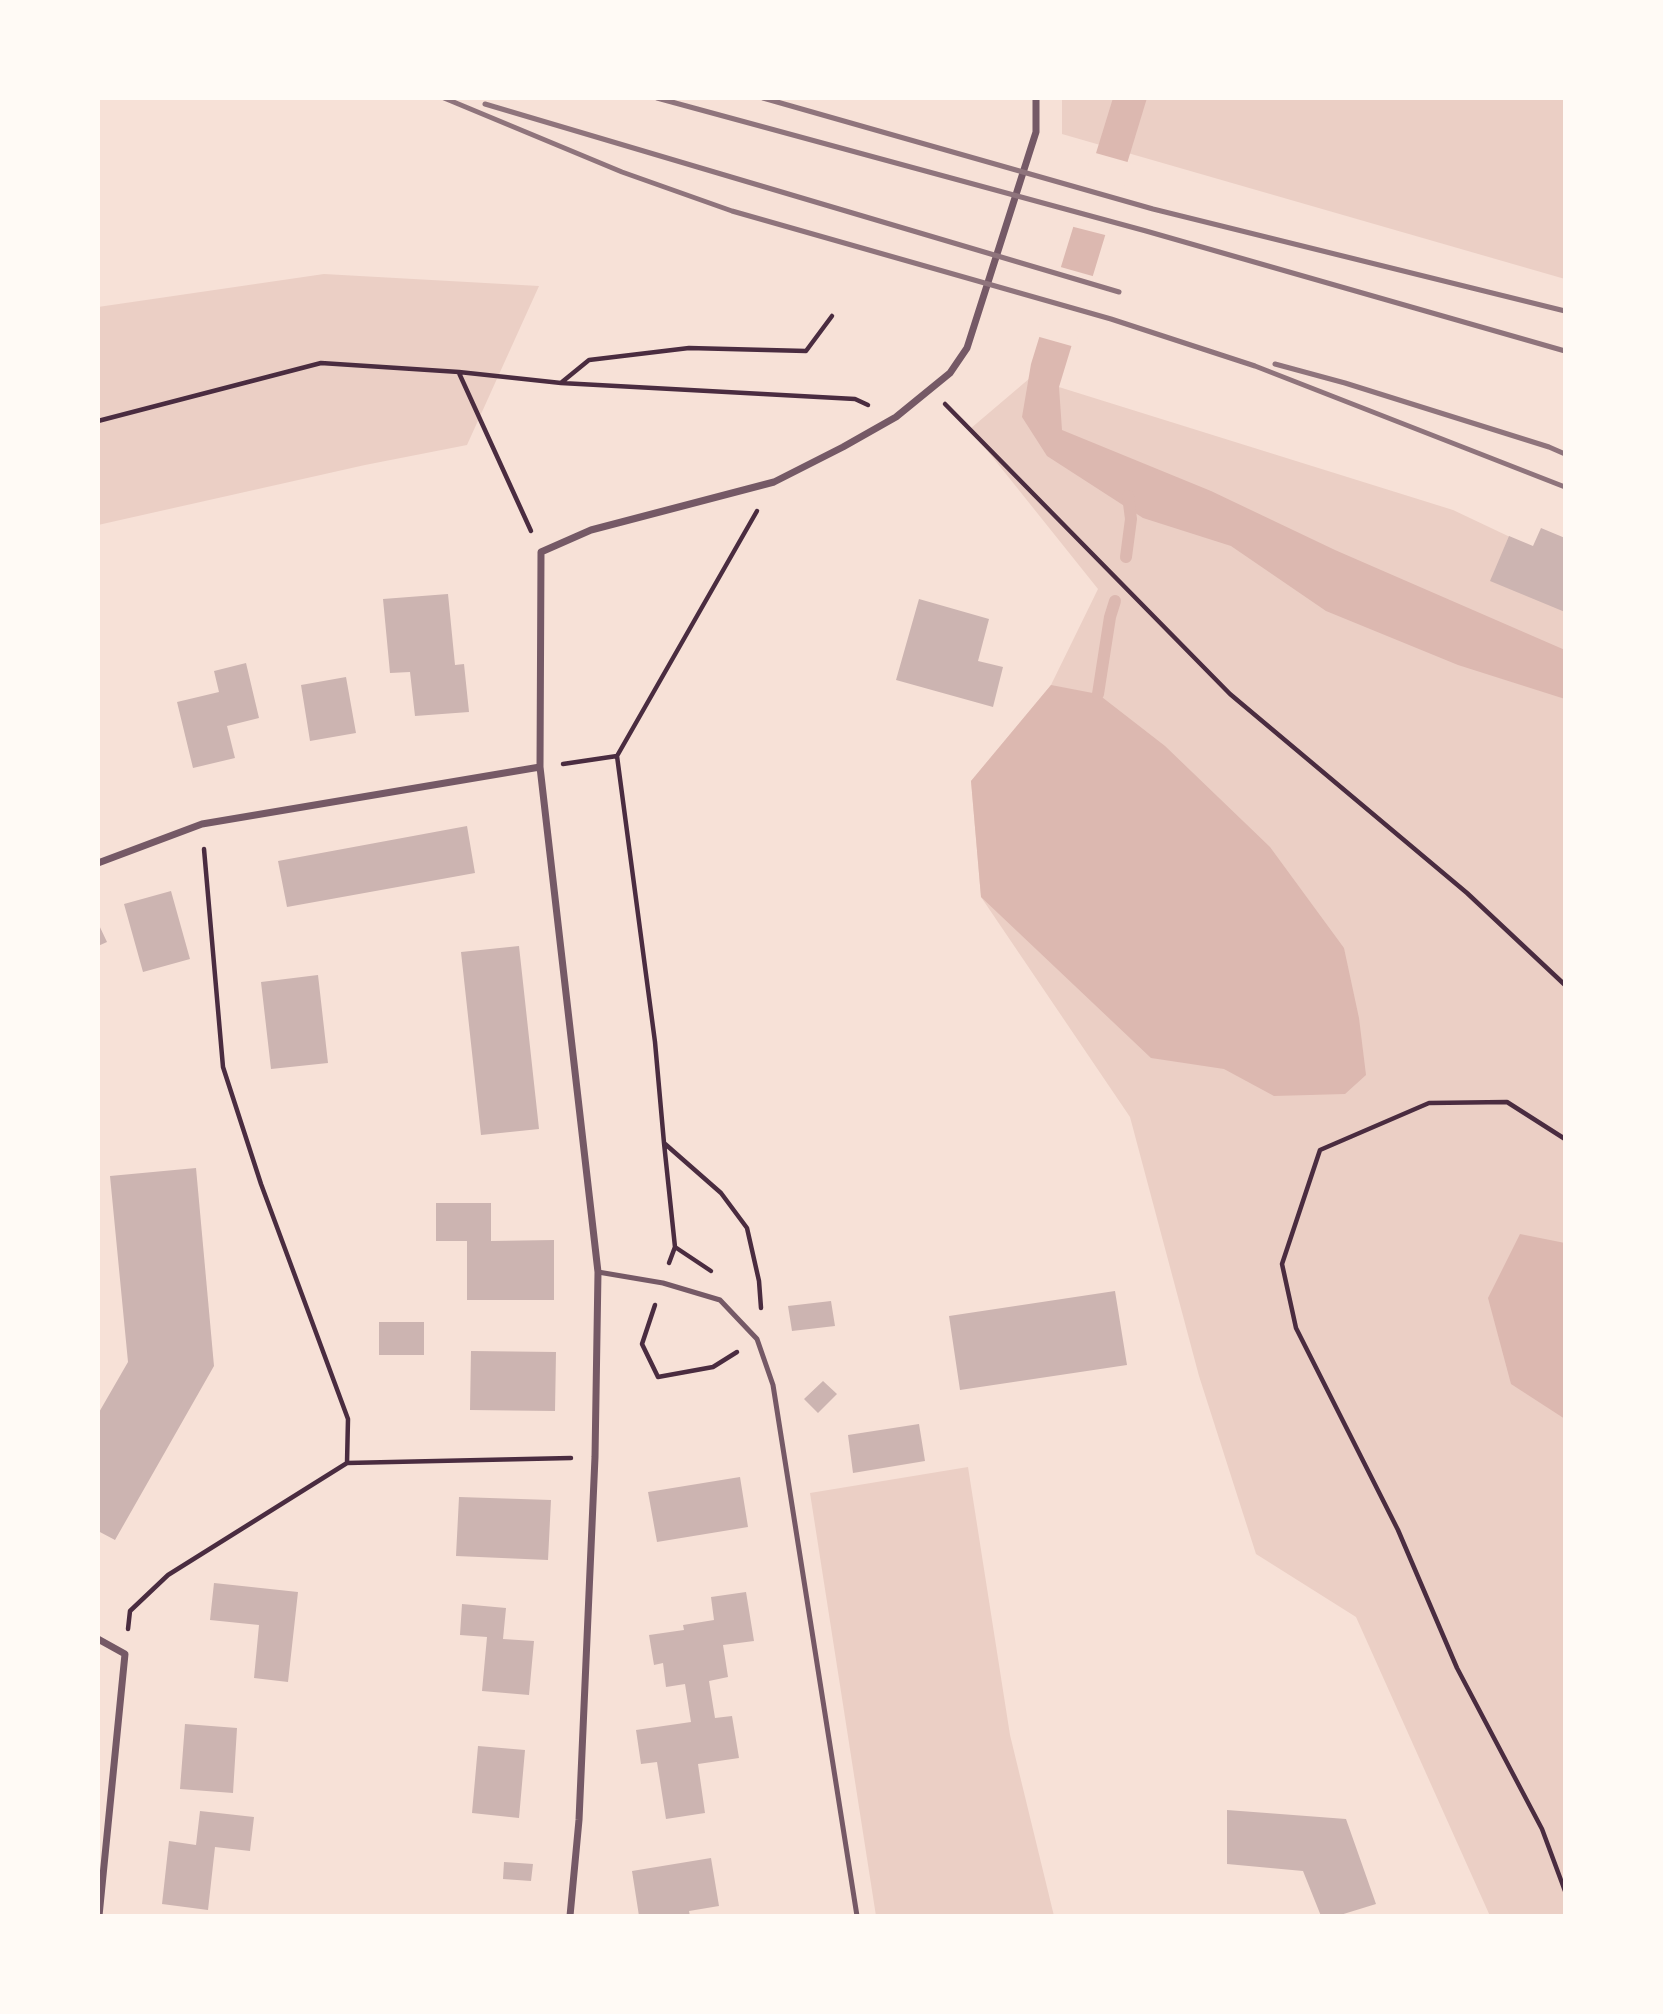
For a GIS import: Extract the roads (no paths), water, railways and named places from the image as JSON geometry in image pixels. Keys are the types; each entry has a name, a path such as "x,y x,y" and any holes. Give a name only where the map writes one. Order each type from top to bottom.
{"street":[{"path":"570,1916 579,1820 595,1457 598,1272 540,767 541,552 591,530 774,482 895,417 950,373 967,348 1036,132 1036,98"},
{"path":"98,863 202,824 540,767"},
{"path":"98,1639 125,1654 99,1916"}],"lane":[{"path":"598,1272 663,1283 720,1300 757,1339 773,1385 857,1916"}],"waterway":[{"path":"1126,557 1131,519 1128,496"},
{"path":"1098,694 1115,601"}],"railway":[{"path":"444,98 622,172 732,211 1111,319 1255,366 1565,487"},
{"path":"657,98 1146,231 1565,351"},
{"path":"763,98 1153,209 1565,311"},
{"path":"485,104 1119,292"},
{"path":"1275,364 1345,383 1565,454"}]}
